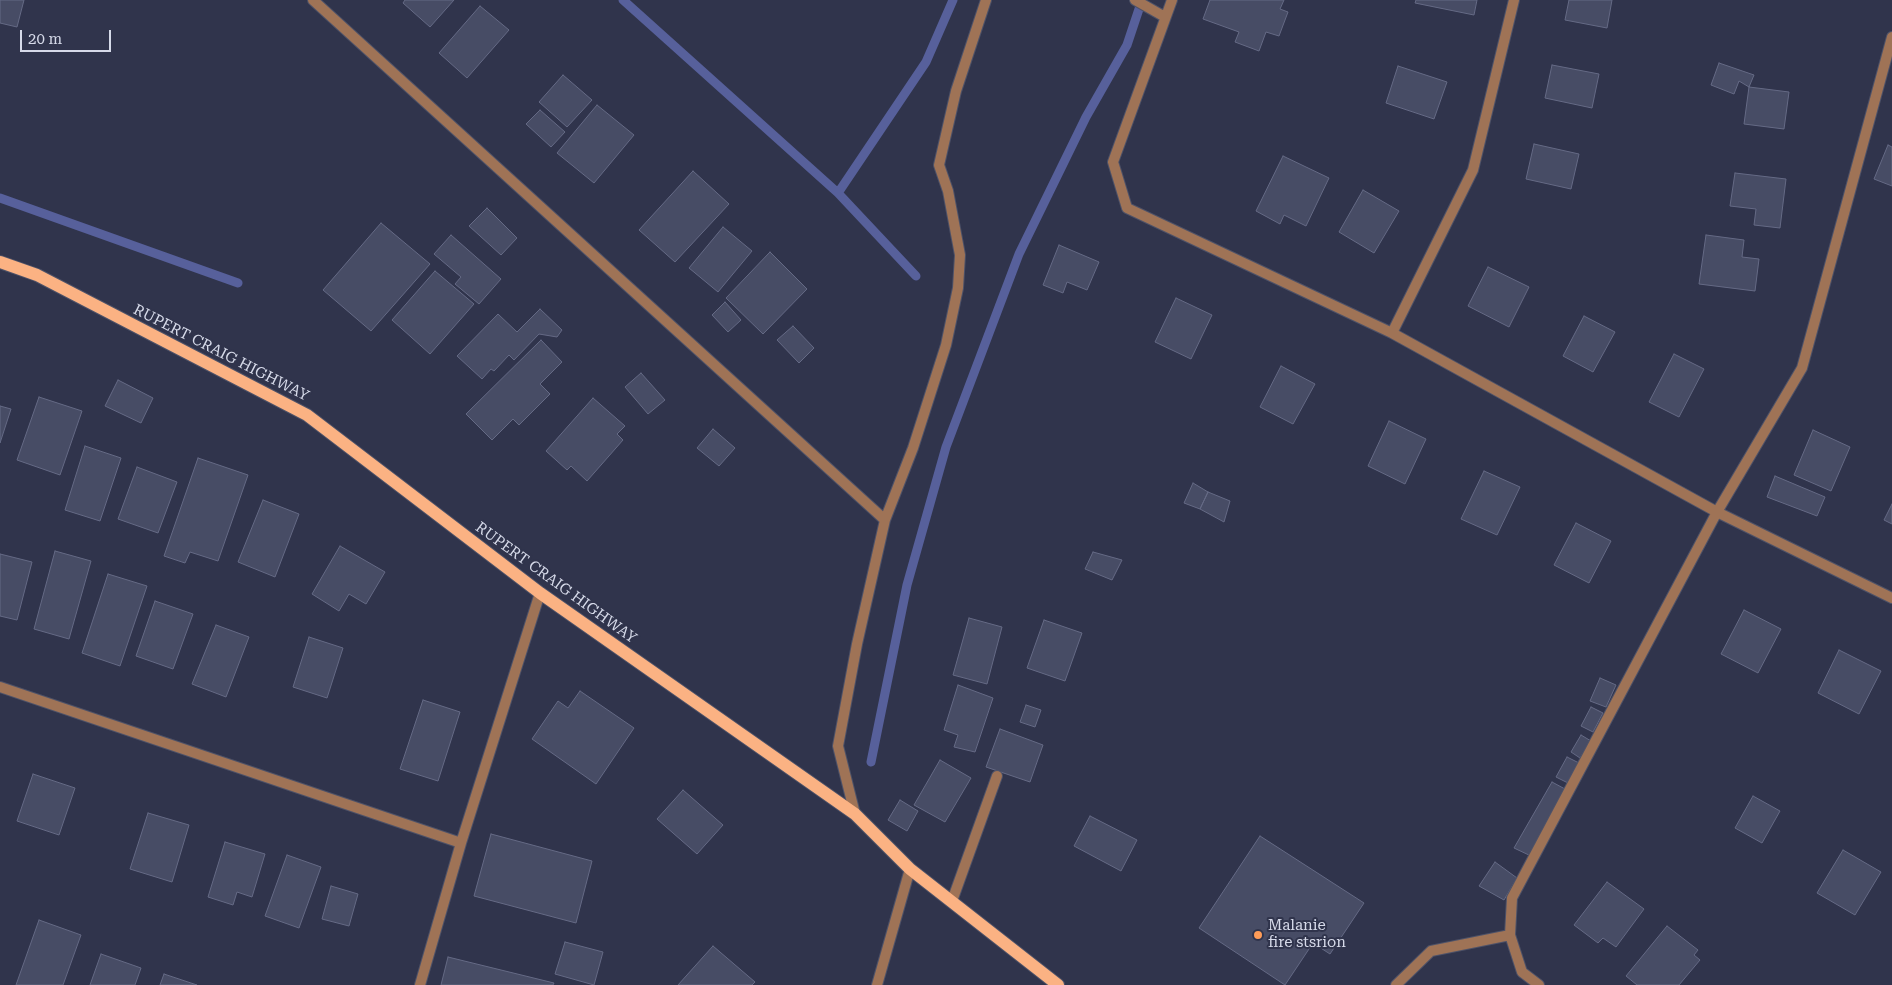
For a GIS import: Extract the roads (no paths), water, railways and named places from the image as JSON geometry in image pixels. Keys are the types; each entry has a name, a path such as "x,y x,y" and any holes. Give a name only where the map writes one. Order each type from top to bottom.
{"main road":[{"name":"RUPERT CRAIG HIGHWAY","path":"0,262 37,275 307,415 540,593 855,814 910,870 1058,985"}],"street":[{"path":"313,0 885,520"},
{"path":"855,814 838,746 857,644 885,520 913,448 946,345 958,288 960,255 948,191 939,165 956,91 986,0"},
{"path":"1135,0 1165,17"},
{"path":"1172,0 1113,162 1127,208 1392,333 1717,512 1892,598"},
{"path":"1392,333 1473,170 1514,0"},
{"path":"1539,985 1522,972 1510,935 1512,898 1717,512 1802,368 1892,37"},
{"path":"420,985 461,843 540,593"},
{"path":"0,687 461,843"},
{"path":"952,901 997,776"},
{"path":"877,985 910,870"},
{"path":"1396,985 1431,951 1510,935"}],"waterway":[{"path":"623,0 838,193 916,276"},
{"path":"838,193 926,62 953,0"},
{"path":"871,762 907,585 946,447 1019,254 1086,117 1127,45 1142,0"},
{"path":"0,198 238,283"}],"place":[{"name":"Malanie fire stsrion","path":"1258,935"}]}
